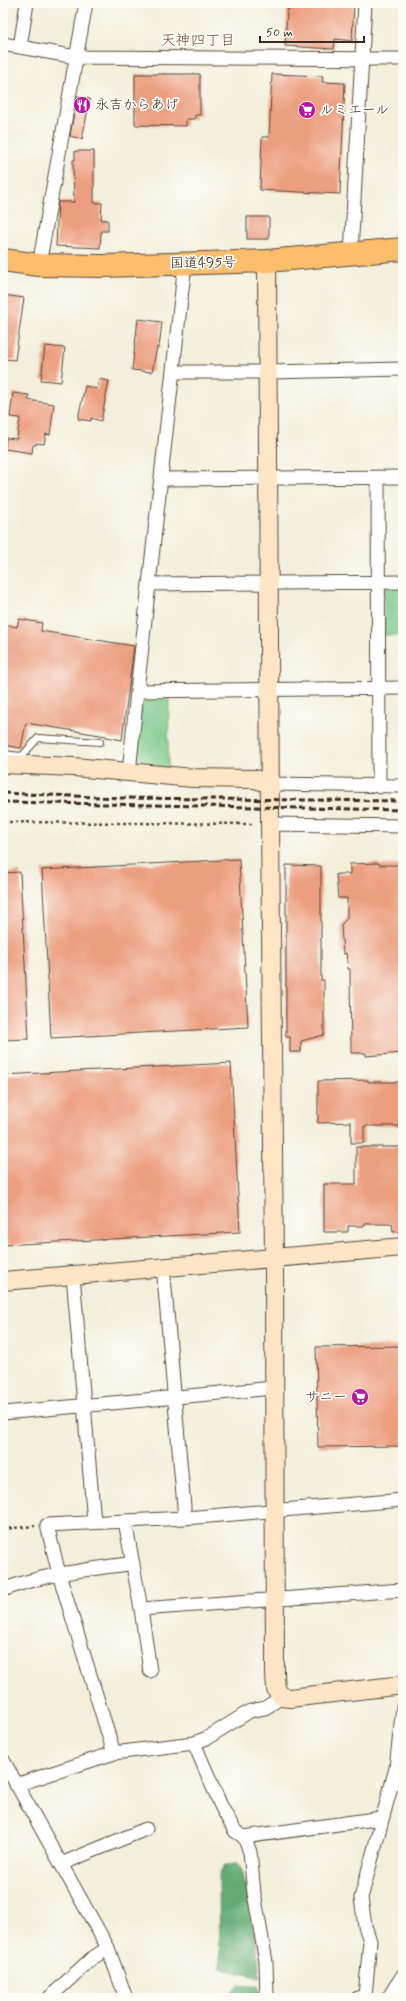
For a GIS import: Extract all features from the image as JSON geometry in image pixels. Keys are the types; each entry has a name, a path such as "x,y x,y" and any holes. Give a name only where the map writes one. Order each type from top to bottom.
{"highway":[{"name":"国道495号","path":"3,260 39,265 103,266 267,261 403,248"}],"street":[{"path":"20,47 28,3"},
{"path":"39,265 86,3"},
{"path":"351,254 365,3"},
{"path":"3,44 76,57 403,59"},
{"path":"267,261 269,372 275,1676 276,1689 282,1697"},
{"path":"129,773 160,479 185,263"},
{"path":"173,372 269,372 403,369"},
{"path":"378,477 379,786"},
{"path":"160,479 403,477"},
{"path":"149,584 403,582"},
{"path":"137,691 270,691 403,688"},
{"path":"3,764 74,767 193,778 255,779 270,784 403,786"},
{"path":"270,824 403,826"},
{"path":"3,1281 163,1266 403,1247"},
{"path":"163,1266 185,1518"},
{"path":"73,1275 94,1522"},
{"path":"3,1413 274,1388"},
{"path":"114,1753 59,1574 47,1526 94,1522 185,1518 403,1500"},
{"path":"125,1521 150,1671"},
{"path":"3,1590 20,1583 59,1574 133,1562"},
{"path":"140,1608 275,1600 403,1590"},
{"path":"10,1779 114,1753 194,1743 207,1738 250,1711 265,1708 282,1697 290,1698 403,1685"},
{"path":"365,1997 370,1941 365,1926 361,1898 396,1768 403,1707"},
{"path":"194,1743 221,1806 235,1831 244,1837 250,1852 254,1893 266,1962 267,1998"},
{"path":"3,1760 10,1779 108,1948 126,1998"},
{"path":"244,1837 382,1818"},
{"path":"60,1864 146,1829"},
{"path":"49,1998 91,1959 108,1948"},
{"path":"388,1998 403,1975"}],"lane":[{"path":"3,754 22,756 38,738 100,742"}],"path":[{"path":"3,822 270,824"},
{"path":"3,1529 47,1526"}],"green space":[{"path":"384,587 403,587 403,635 384,635"},
{"path":"169,695 168,769 139,768 135,763 142,697"},
{"path":"237,1864 242,1870 254,1922 260,1978 220,1968 219,1875 225,1865"},
{"path":"239,1985 258,1986 261,1998 227,1998"}],"building":[{"path":"289,3 354,3 352,41 335,39 334,49 285,46 287,10 289,10"},
{"path":"135,74 200,74 200,115 195,115 195,119 186,119 186,126 135,125"},
{"name":"ルミエール","path":"272,74 323,76 322,82 345,83 340,194 260,190 262,137 269,137"},
{"path":"77,96 90,99 82,139 70,136"},
{"path":"75,151 94,151 94,203 102,203 101,220 108,220 108,231 101,231 100,248 56,246 58,202 74,202 73,160 75,160"},
{"path":"247,217 269,217 269,239 247,239"},
{"path":"3,295 24,298 15,360 3,359"},
{"path":"138,319 162,322 159,348 157,347 152,372 132,370"},
{"path":"45,346 65,348 61,382 41,380"},
{"path":"99,379 109,381 101,421 91,418 91,421 78,419 85,386 97,389"},
{"path":"13,393 29,395 28,400 54,404 50,435 46,434 44,444 36,443 36,445 33,445 32,453 5,449 6,438 17,439 20,418 10,417"},
{"path":"19,619 42,623 41,631 134,646 122,740 26,723 21,748 3,745 3,624 17,627"},
{"path":"239,859 248,1027 51,1038 42,870"},
{"path":"379,863 379,865 403,865 403,1053 366,1056 366,1053 351,1053 350,969 348,969 346,953 343,954 341,925 347,918 347,898 338,898 336,874 350,874 350,864"},
{"path":"286,865 321,866 321,980 324,980 324,1035 301,1041 301,1052 290,1052 290,1037 286,1037"},
{"path":"20,872 29,1039 3,1040 3,873"},
{"path":"231,1063 240,1232 3,1245 3,1075"},
{"path":"368,1080 368,1082 403,1082 403,1126 364,1126 364,1143 351,1143 351,1122 318,1123 318,1081"},
{"path":"356,1147 403,1147 403,1231 393,1232 392,1224 364,1224 364,1226 348,1226 348,1232 324,1232 324,1184 356,1184"},
{"name":"サニー","path":"403,1346 403,1446 318,1447 316,1347"}],"railway":[{"path":"3,793 122,798 403,801"},
{"path":"3,802 403,810"}],"place":[{"name":"永吉からあげ","path":"82,105"},
{"name":"ルミエール","path":"307,110"},
{"name":"サニー","path":"360,1397"}],"district":[{"name":"天神四丁目","path":"198,41"}]}
